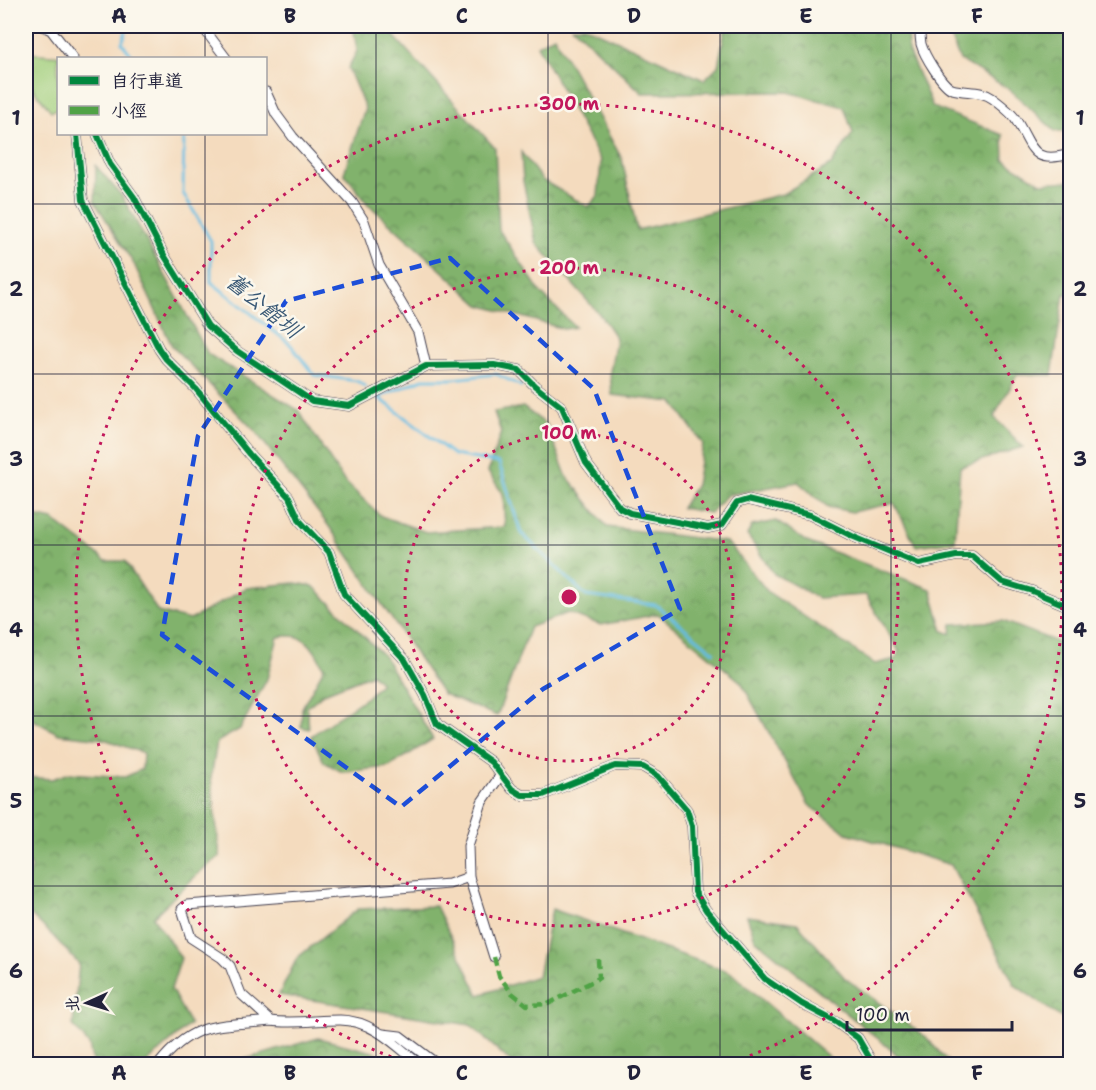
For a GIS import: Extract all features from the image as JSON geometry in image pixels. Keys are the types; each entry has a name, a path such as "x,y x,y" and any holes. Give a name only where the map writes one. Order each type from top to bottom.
{"street":[{"path":"42,26 51,30 71,57"},
{"path":"202,26 225,57"},
{"path":"919,26 921,44 927,59 948,87 984,93 991,97 1015,118 1031,149 1047,157 1058,158 1071,154"},
{"path":"267,94 276,114 293,137 352,202 364,220 379,265 418,332 426,366"},
{"path":"77,135 83,200 159,349 196,389 249,454 289,496 300,521 330,552 344,594 405,660 425,695 437,724 491,762 512,789 522,795 543,795 615,766 643,767 658,776 687,810 692,826 694,891 705,910 765,979 858,1038 873,1065"},
{"path":"97,135 110,164 134,197 164,255 208,326 237,351 312,401 349,406 426,366 494,364 519,370 561,407 586,463 620,508 630,513 708,528 722,525 737,503 747,500 810,515 854,537 919,564 956,556 972,556 1002,582 1071,607"},
{"path":"494,957 469,877 468,846 482,802 500,776"},
{"path":"271,1021 241,994 230,966 222,958 191,938 182,909 187,905 449,884 469,877"},
{"path":"159,1065 169,1052 188,1035 210,1027 271,1021 291,1024 343,1019 364,1025 382,1034 419,1065"},
{"path":"382,1034 400,1036 437,1065"}],"highlighted area":[{"path":"450,258 594,389 680,609 543,689 401,807 162,635 198,436 286,301"}],"green space":[{"path":"353,26 385,26 495,148 499,230 541,293 575,327 564,329 480,305 367,203 344,173 365,108 348,68 357,51"},
{"path":"572,26 585,26 704,80 718,66 726,26 907,26 908,51 933,107 1003,135 1004,160 1041,183 1070,181 1070,294 1064,294 1052,375 1017,375 994,417 1023,447 960,467 955,541 916,546 894,503 852,512 828,507 798,482 727,495 710,513 681,508 696,485 703,444 673,402 612,395 610,372 616,338 601,316 536,243 523,181 521,152 542,180 588,207 598,196 601,161 537,45 554,36 622,159 637,230 783,194 831,165 853,133 844,107 788,92 642,93"},
{"path":"945,26 1070,26 1070,132 1055,131 1009,89 960,60"},
{"path":"26,53 64,56 57,57 57,109 51,111 26,80"},
{"path":"96,166 122,196 208,354 298,410 344,481 381,516 426,532 505,527 503,494 488,472 501,432 494,412 523,407 547,425 566,475 607,527 727,542 768,592 875,664 896,659 899,651 866,595 818,598 774,574 747,535 752,526 776,521 807,542 931,589 943,631 951,634 952,624 1003,621 1070,647 1070,1024 1015,985 951,865 847,833 809,805 741,682 658,614 601,625 568,613 530,627 497,716 443,694 328,525 255,431 172,346 134,264 95,202"},
{"path":"26,514 53,520 106,561 125,561 158,612 190,620 246,588 295,583 313,586 384,656 433,739 389,767 342,772 324,762 311,736 367,697 381,683 372,674 324,693 307,707 309,729 301,727 302,708 324,668 307,642 295,636 278,637 267,679 240,729 217,742 211,778 220,856 153,917 181,958 171,989 190,1024 145,1064 93,1064 89,1045 73,1025 79,964 26,910 26,884 32,867 26,859 26,777 52,779 69,773 125,777 142,769 143,753 104,739 59,734 26,716"},
{"path":"436,906 479,995 538,976 552,909 730,972 837,1064 513,1064 470,1025 279,995 297,958 358,909"},
{"path":"747,916 797,923 845,978 926,1037 950,1064 907,1064 755,939"},
{"path":"318,1038 396,1058 403,1064 229,1064"}],"waterway":[{"name":"舊公館圳","path":"128,26 122,43 133,57"},
{"name":"舊公館圳","path":"184,135 183,193 211,241 211,282 290,344 314,375 357,381 366,387"},
{"path":"379,397 423,379 453,379 496,374 521,386"},
{"name":"舊公館圳","path":"378,397 454,455 499,463 521,533 586,596 656,605 714,652"}],"marked path":[{"path":"494,957 499,976 512,993 527,1005 548,1004 599,978 598,959"}],"cycle path":[{"path":"77,135 83,200 159,349 289,497 300,521 329,552 344,594 405,660 425,695 437,724 491,762 512,789 522,795 543,795 615,766 643,767 658,776 687,810 692,826 695,892 706,910 765,979 858,1038 873,1064"},
{"path":"97,135 110,164 134,197 164,255 208,326 237,351 312,401 349,406 426,366 494,365 519,370 562,407 586,463 620,508 630,513 708,528 722,525 737,503 747,500 810,515 854,537 919,564 956,556 972,556 1002,582 1032,591 1070,607"}]}
